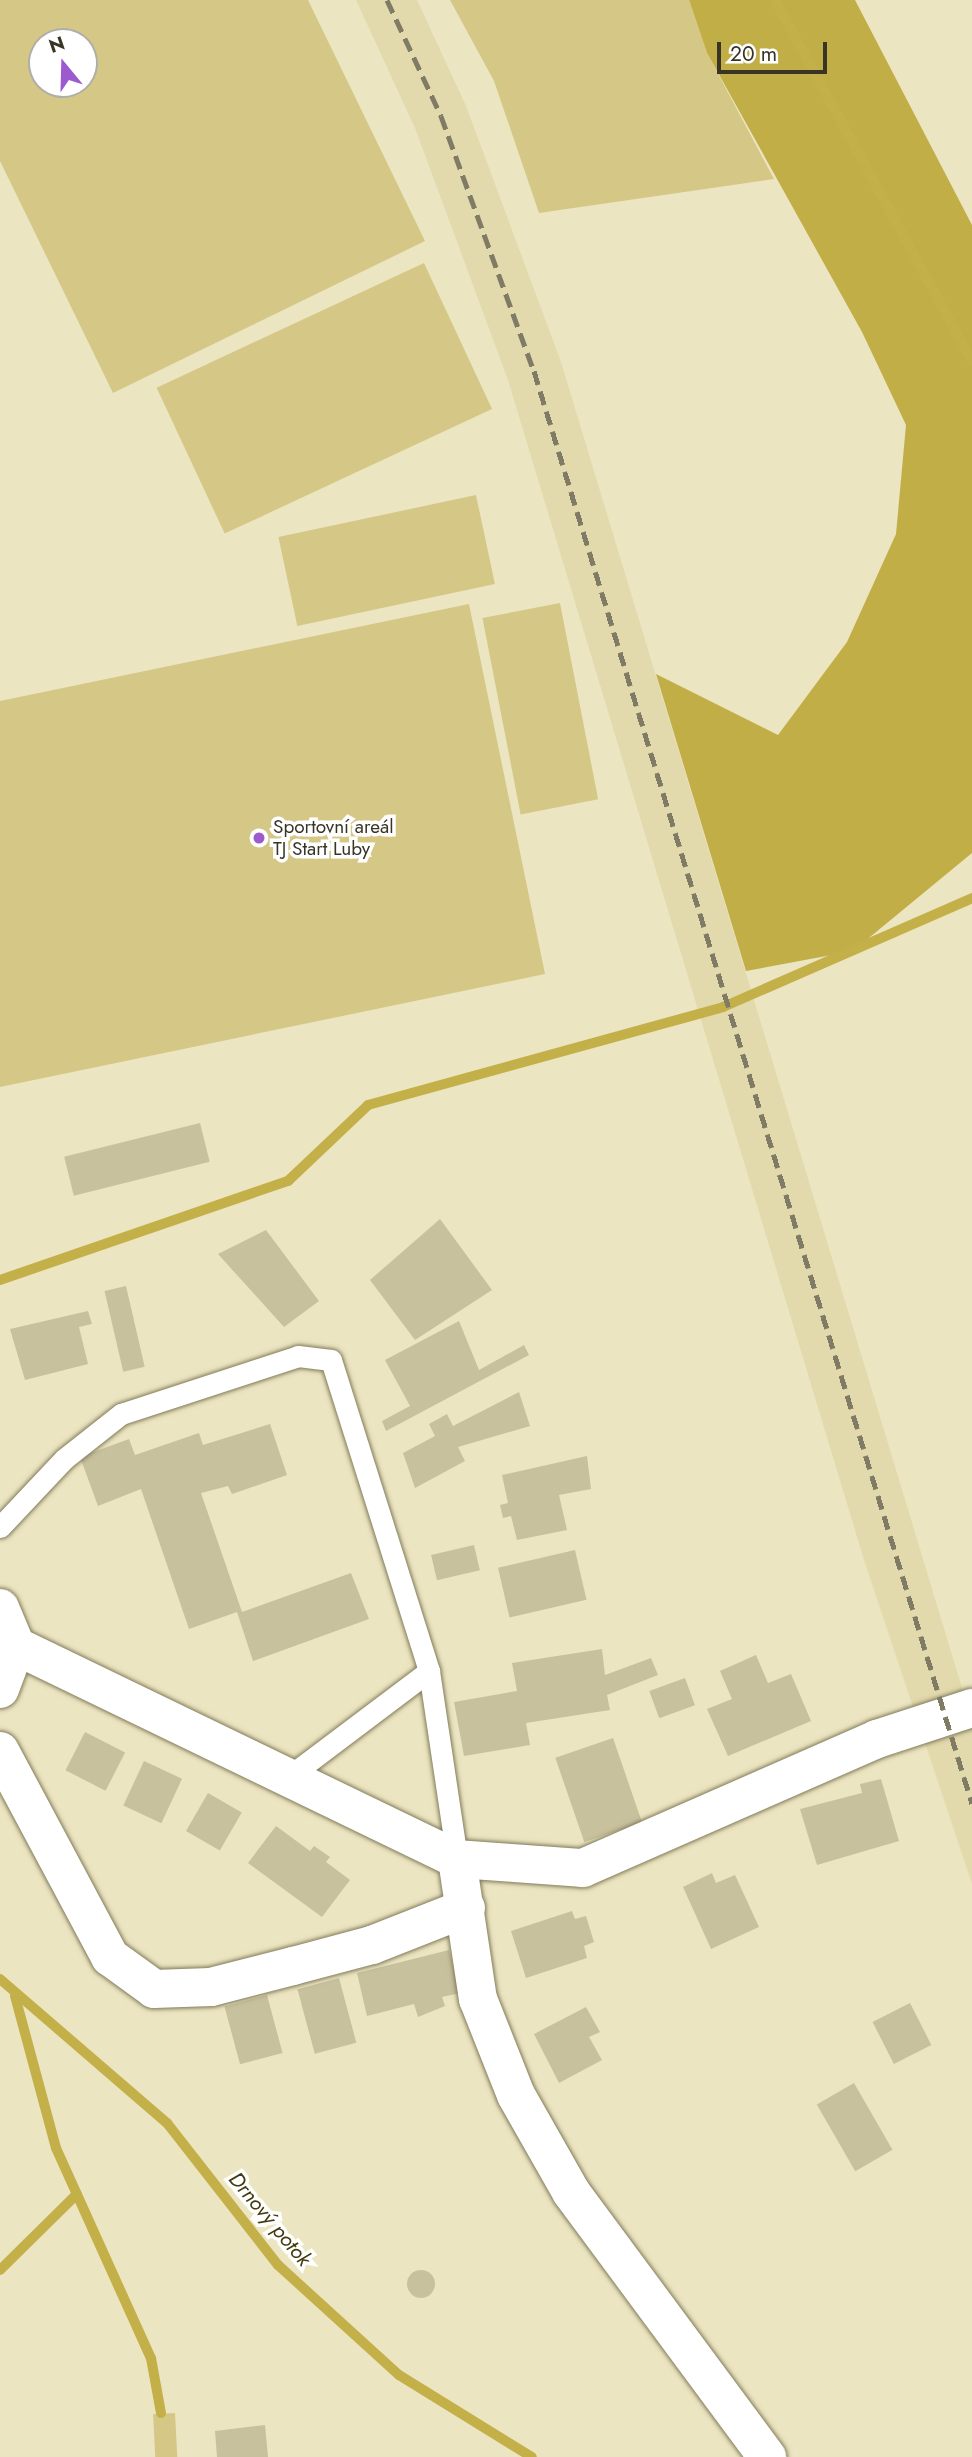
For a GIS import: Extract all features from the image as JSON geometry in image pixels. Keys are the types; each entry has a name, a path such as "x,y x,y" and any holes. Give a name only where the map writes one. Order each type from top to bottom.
{"street":[{"path":"0,1608 8,1649 0,1689"},
{"path":"8,1649 457,1859 583,1868 877,1739 972,1708"},
{"path":"0,1751 110,1957 154,1989 211,1987 293,1966 372,1945 466,1908"},
{"path":"457,1859 478,1999 516,2095 571,2192 767,2457"}],"lane":[{"path":"0,1527 64,1459 121,1414 298,1356 331,1360 429,1671 457,1859"},
{"path":"287,1778 429,1671"}],"shaded area":[{"path":"0,0 308,0 425,241 113,393 0,161"},
{"path":"356,0 417,0 466,106 561,362 972,1721 972,1884 864,1560 508,380 415,128"},
{"path":"450,0 689,0 707,53 774,179 539,213 494,81"},
{"path":"689,0 855,0 972,225 972,853 853,951 746,971 656,674 778,735 847,642 896,534 906,425 862,332 707,53"},
{"path":"424,263 492,409 225,534 157,388"},
{"path":"476,495 495,584 297,626 278,537"},
{"path":"560,603 598,799 521,814 482,618"},
{"name":"Sportovní areál TJ Start Luby","path":"469,604 545,974 0,1087 0,701"},
{"path":"175,2413 177,2457 155,2457 153,2414"}],"building":[{"path":"200,1123 210,1162 74,1196 64,1157"},
{"path":"440,1219 492,1290 415,1340 370,1280"},
{"path":"266,1230 319,1301 284,1327 218,1254"},
{"path":"126,1286 145,1367 123,1372 105,1291"},
{"path":"88,1311 92,1324 79,1327 88,1364 25,1380 10,1329"},
{"path":"459,1321 479,1370 524,1345 529,1355 386,1431 382,1421 410,1406 385,1360"},
{"path":"519,1392 530,1426 458,1447 465,1461 415,1488 403,1453 435,1436 429,1424 447,1414 453,1426"},
{"path":"270,1424 287,1475 232,1494 228,1486 201,1493 242,1612 351,1573 369,1619 253,1661 237,1612 189,1629 141,1489 98,1506 80,1457 129,1439 135,1455 199,1433 203,1445"},
{"path":"587,1456 591,1489 559,1495 567,1530 517,1540 511,1516 503,1518 500,1505 508,1503 502,1475"},
{"path":"474,1545 480,1570 437,1580 431,1555"},
{"path":"575,1550 586,1600 509,1617 498,1568"},
{"path":"602,1649 605,1675 651,1658 658,1675 607,1695 610,1710 526,1723 530,1745 464,1756 454,1702 517,1691 512,1663"},
{"path":"756,1655 768,1683 791,1674 811,1721 728,1756 707,1709 732,1699 720,1671"},
{"path":"685,1678 695,1705 659,1718 649,1691"},
{"path":"85,1732 125,1752 106,1791 65,1770"},
{"path":"613,1738 642,1822 584,1842 555,1758"},
{"path":"144,1761 182,1779 161,1823 123,1805"},
{"path":"881,1779 899,1841 817,1865 800,1809 862,1793 860,1784"},
{"path":"208,1793 242,1812 220,1851 186,1831"},
{"path":"276,1826 310,1851 314,1846 330,1857 326,1862 350,1880 322,1917 248,1863"},
{"path":"712,1873 716,1883 735,1875 759,1927 711,1949 683,1887"},
{"path":"572,1911 575,1919 586,1916 594,1942 584,1946 587,1958 526,1978 511,1931"},
{"path":"449,1950 460,1993 442,1997 445,2006 418,2017 414,2004 367,2016 357,1973"},
{"path":"339,1978 356,2043 315,2054 297,1989"},
{"path":"267,1995 283,2053 240,2064 224,2006"},
{"path":"910,2003 931,2045 894,2064 873,2022"},
{"path":"586,2007 600,2032 589,2037 602,2060 559,2083 534,2034"},
{"path":"854,2083 892,2150 855,2171 817,2104"},
{"path":"421,2270 431,2274 435,2284 431,2294 421,2298 411,2294 407,2284 411,2274"},
{"path":"265,2425 268,2457 217,2457 215,2431"}],"waterway":[{"path":"775,0 972,361"},
{"path":"0,1280 288,1181 368,1105 723,1007 972,898"},
{"name":"Drnový potok","path":"0,1979 167,2123 278,2265 399,2375 532,2457"},
{"path":"15,1996 56,2148 151,2358 161,2413"},
{"path":"0,2270 77,2194"}],"railway":[{"path":"387,0 441,116 534,371 972,1804"}],"place":[{"name":"Sportovní areál TJ Start Luby","path":"259,838"}]}
